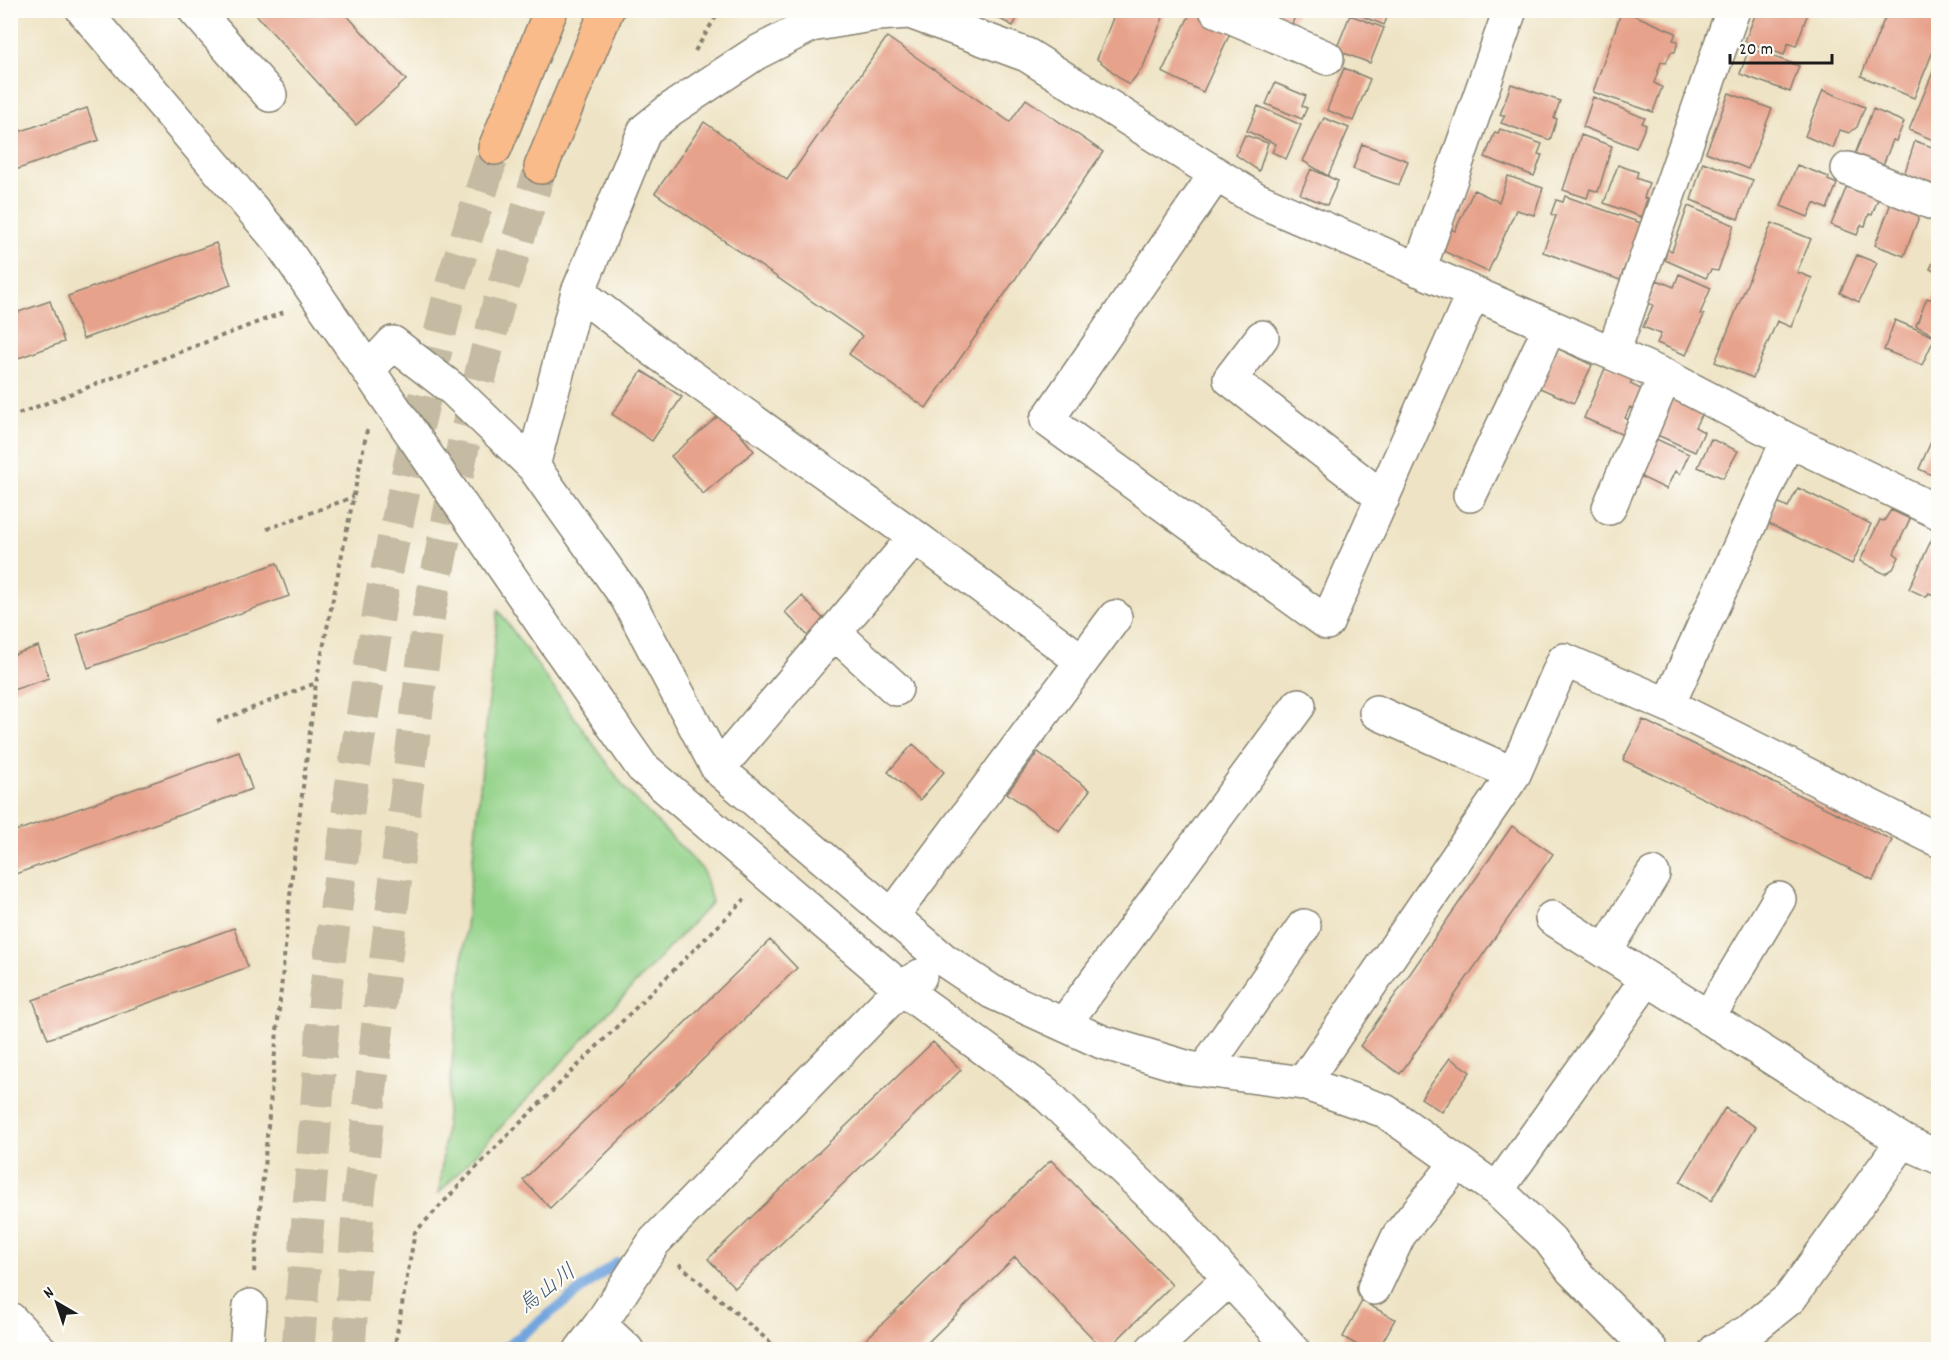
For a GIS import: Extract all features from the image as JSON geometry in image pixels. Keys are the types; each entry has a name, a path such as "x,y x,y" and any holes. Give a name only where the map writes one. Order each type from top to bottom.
{"highway":[{"path":"495,148 551,10"},
{"path":"541,167 602,20"}],"street":[{"path":"84,10 280,242 642,767 901,988 1044,1092 1179,1222 1293,1350"},
{"path":"195,10 270,95"},
{"path":"1216,10 1327,58"},
{"path":"1419,270 1510,10"},
{"path":"1614,353 1733,10"},
{"path":"533,466 578,292 645,130 671,109 756,53 811,26 877,14 910,11 1027,56 1256,199 1665,376 1788,440 1938,512"},
{"path":"1848,169 1938,205"},
{"path":"1216,174 1047,420 1327,623 1473,293"},
{"path":"578,292 651,348 915,537 1082,662"},
{"path":"1470,495 1550,327"},
{"path":"1262,337 1230,379 1383,498"},
{"path":"372,376 393,343 454,390 533,466 627,598 718,769 944,960 992,992 1102,1042 1189,1068 1303,1083 1385,1111 1497,1190 1550,1240 1572,1270 1651,1350"},
{"path":"1609,508 1665,376"},
{"path":"1668,705 1788,440"},
{"path":"718,769 915,537"},
{"path":"892,916 1115,617"},
{"path":"834,632 896,689"},
{"path":"1303,1083 1514,774 1564,660 1668,705 1938,840"},
{"path":"1064,1024 1170,859 1299,705"},
{"path":"1376,712 1514,774"},
{"path":"1605,952 1653,874"},
{"path":"1708,1018 1779,899"},
{"path":"1552,918 1903,1141 1938,1157"},
{"path":"1211,1071 1214,1056 1305,926"},
{"path":"627,1350 590,1337 654,1242 901,988 944,960"},
{"path":"1497,1190 1647,979"},
{"path":"1716,1350 1749,1331 1790,1298 1903,1141"},
{"path":"1374,1288 1399,1235 1458,1162"},
{"path":"1152,1350 1229,1279"},
{"path":"246,1350 250,1306"},
{"path":"10,1318 40,1350"}],"path":[{"path":"10,417 320,299"},
{"path":"250,1306 292,875 316,683 353,497 372,376"},
{"path":"267,529 353,497"},
{"path":"217,722 316,683"},
{"path":"394,1350 415,1232 499,1144 769,875"},
{"path":"654,1242 779,1350"}],"green space":[{"path":"498,610 627,791 703,870 712,902 439,1193"}],"building":[{"path":"252,10 342,10 406,80 356,125"},
{"path":"983,10 1021,10 1013,26"},
{"path":"1116,10 1166,10 1143,67 1129,85 1097,59"},
{"path":"1259,10 1298,10 1291,26"},
{"path":"1347,10 1390,10 1384,25"},
{"path":"1622,10 1676,33 1673,40 1678,41 1675,52 1671,52 1666,63 1661,62 1654,83 1662,87 1653,112 1593,92"},
{"path":"1757,10 1774,10 1780,13 1781,10 1809,10 1796,46 1788,43 1784,55 1745,41"},
{"path":"1888,10 1938,10 1936,25 1938,26 1938,39 1914,98 1861,76"},
{"path":"1191,12 1231,31 1203,92 1162,72"},
{"path":"1350,15 1384,28 1370,63 1336,50"},
{"path":"887,37 1010,122 1026,99 1103,152 926,408 849,354 862,336 655,193 704,122 787,180"},
{"path":"1749,48 1799,66 1790,92 1740,74"},
{"path":"1938,60 1938,142 1909,130"},
{"path":"1344,68 1370,79 1353,121 1327,110"},
{"path":"1275,83 1306,96 1302,106 1307,108 1302,119 1266,104"},
{"path":"1511,84 1560,101 1550,140 1501,123 1505,115 1500,115"},
{"path":"1823,90 1865,107 1857,127 1849,133 1840,130 1833,148 1805,136"},
{"path":"1729,93 1772,109 1748,169 1706,152"},
{"path":"1593,97 1645,118 1642,123 1646,125 1636,148 1583,127"},
{"path":"1258,106 1301,125 1286,159 1272,152 1276,144 1247,131"},
{"path":"87,108 99,140 10,172 10,135"},
{"path":"1873,109 1904,122 1896,141 1893,140 1883,165 1855,154"},
{"path":"1324,118 1349,128 1328,176 1303,161"},
{"path":"1500,129 1542,144 1538,154 1542,155 1534,176 1485,157 1495,132 1498,133"},
{"path":"1245,135 1268,143 1259,171 1236,155"},
{"path":"1581,135 1612,146 1598,192 1590,189 1587,198 1563,190"},
{"path":"1915,141 1938,149 1938,186 1904,175"},
{"path":"1362,144 1408,161 1399,185 1353,169"},
{"path":"1703,162 1753,180 1738,219 1691,200"},
{"path":"1618,165 1638,172 1636,178 1649,183 1641,217 1604,203"},
{"path":"1797,165 1829,177 1828,180 1837,184 1827,209 1814,203 1808,217 1781,206"},
{"path":"1311,169 1338,181 1327,205 1300,194"},
{"path":"1508,176 1543,188 1534,215 1516,210 1488,272 1441,250 1451,229 1455,231 1474,190 1499,202"},
{"path":"1847,186 1878,199 1872,215 1869,214 1865,226 1861,225 1857,235 1831,225"},
{"path":"1565,196 1641,223 1620,280 1543,252 1556,216 1551,214 1556,200 1563,202"},
{"path":"1891,203 1920,214 1904,256 1875,245"},
{"path":"1688,206 1734,225 1718,271 1711,270 1706,278 1665,260 1667,249 1672,251"},
{"path":"1772,223 1811,239 1797,272 1812,278 1791,327 1777,321 1753,378 1715,362"},
{"path":"216,243 231,285 83,339 68,296"},
{"path":"1938,251 1938,273 1930,269"},
{"path":"1857,255 1877,263 1859,302 1840,293"},
{"path":"1679,274 1711,288 1700,314 1704,315 1686,355 1657,343 1661,334 1643,327 1653,305 1648,303 1657,280 1674,287"},
{"path":"1938,288 1938,337 1916,326 1927,298 1933,300"},
{"path":"50,301 64,342 10,361 10,315"},
{"path":"1895,320 1935,337 1922,365 1884,350"},
{"path":"1557,348 1592,365 1574,403 1540,388"},
{"path":"1606,366 1633,377 1630,384 1647,392 1638,412 1630,407 1625,418 1634,422 1628,437 1584,418"},
{"path":"642,371 682,397 652,441 612,414"},
{"path":"1672,396 1704,410 1695,427 1704,432 1695,452 1655,434"},
{"path":"722,413 754,451 703,494 671,456"},
{"path":"1938,426 1938,478 1919,469"},
{"path":"1654,438 1689,454 1680,474 1675,471 1666,489 1637,475"},
{"path":"1711,439 1738,451 1723,478 1698,467"},
{"path":"1798,488 1871,524 1852,564 1767,523 1777,502 1788,507"},
{"path":"1891,510 1910,519 1894,553 1899,557 1893,569 1885,574 1860,561 1880,520 1884,521"},
{"path":"1933,536 1938,539 1938,597 1929,593 1926,597 1909,589"},
{"path":"277,563 289,596 88,668 77,635"},
{"path":"802,596 827,623 811,639 785,612"},
{"path":"38,646 49,678 10,691 10,656"},
{"path":"1643,720 1892,840 1873,880 1623,760"},
{"path":"913,744 944,772 920,800 888,772"},
{"path":"239,752 252,789 10,876 10,833"},
{"path":"1038,752 1090,790 1059,831 1007,793"},
{"path":"1512,826 1553,854 1400,1074 1360,1046"},
{"path":"234,928 248,967 48,1039 33,1000"},
{"path":"770,940 797,968 550,1208 523,1180"},
{"path":"933,1042 961,1070 735,1288 708,1259"},
{"path":"1450,1058 1470,1072 1442,1112 1421,1098"},
{"path":"1725,1108 1756,1127 1711,1201 1680,1182"},
{"path":"1051,1160 1172,1285 1107,1350 1104,1350 1015,1257 920,1350 855,1350"},
{"path":"1362,1301 1395,1319 1378,1350 1366,1350 1343,1337"}],"waterway":[{"name":"烏山川","path":"502,1350 617,1262"}],"tunnel":[{"path":"298,1350 325,996 351,788 381,598 418,425 453,279 495,148"},
{"path":"349,1350 359,1197 380,1005 429,613 464,442 500,297 541,167"}]}
